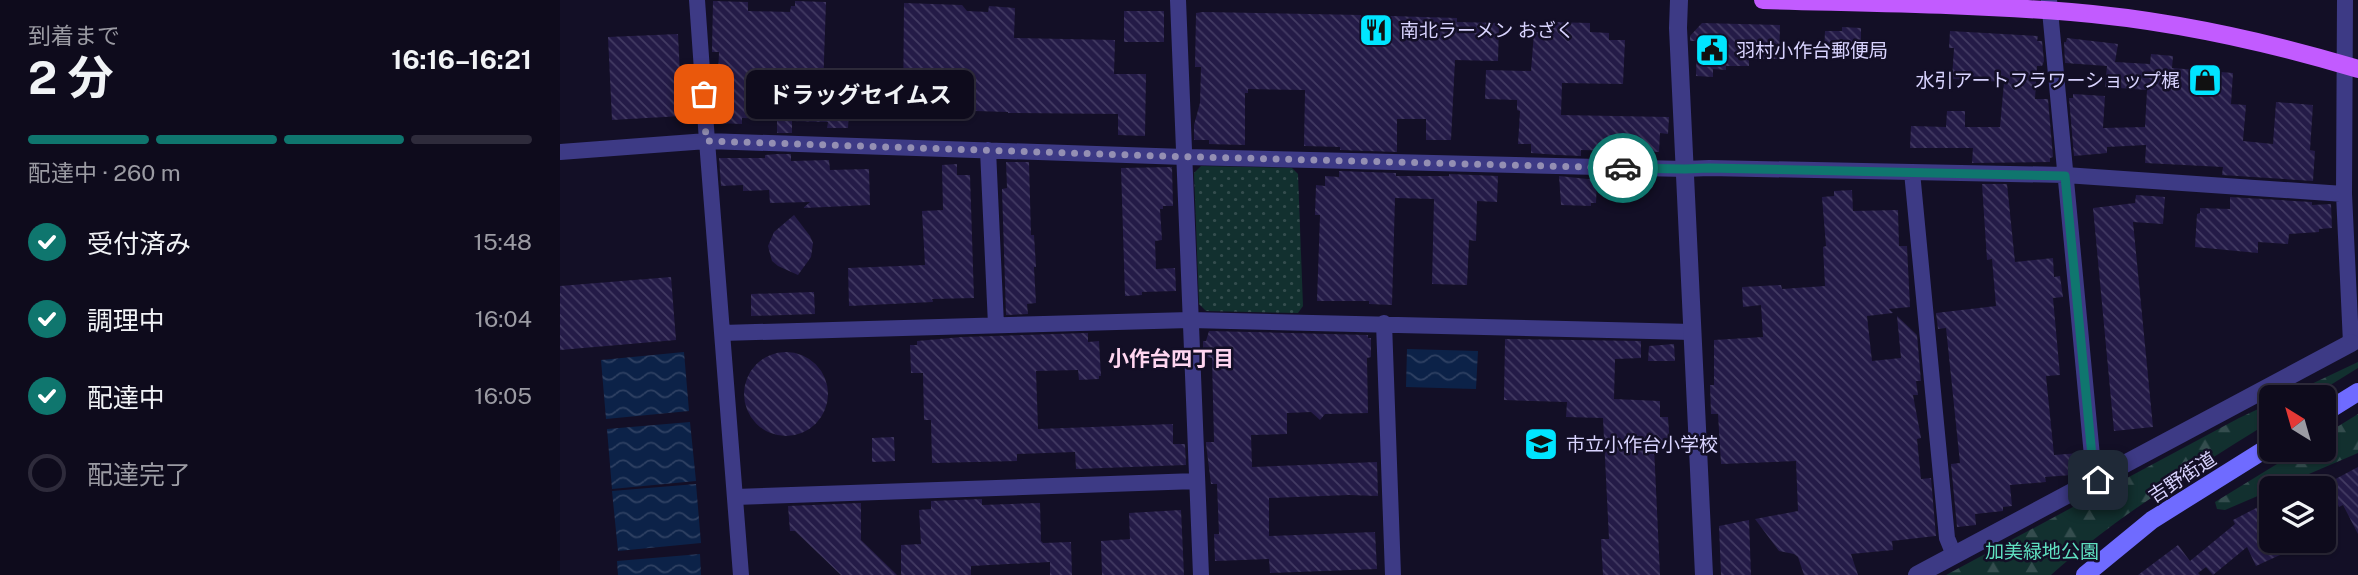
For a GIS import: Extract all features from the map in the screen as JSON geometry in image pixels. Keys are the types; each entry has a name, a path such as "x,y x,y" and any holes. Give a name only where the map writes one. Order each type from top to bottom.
{"main road":[{"path":"1763,0 2049,6 2256,42 2352,67"},
{"path":"2336,406 2358,392"},
{"name":"吉野街道","path":"2085,575 2152,520 2259,453"}],"street":[{"path":"698,0 706,141 741,575"},
{"path":"1178,0 1201,575"},
{"path":"1679,0 1704,575"},
{"path":"1917,575 2355,342 2344,194 2352,67 2345,0"},
{"path":"2049,6 2092,456 2098,480"},
{"path":"560,152 706,141 1185,157 2065,176 2344,194"},
{"path":"988,150 996,325"},
{"path":"1912,172 1947,538 1954,555"},
{"path":"722,333 1190,320 1692,332"},
{"path":"1384,323 1393,575"},
{"path":"735,496 1196,481"}],"green space":[{"path":"1201,166 1292,168 1298,174 1303,306 1298,313 1206,311 1199,304 1194,173"},
{"path":"2358,362 2358,368 2330,385 2309,385"},
{"name":"加美緑地公園","path":"2259,409 2259,429 2103,532 2051,575 1946,575"},
{"path":"2358,414 2358,453 2304,476 2259,476 2259,495 2225,510 2217,509 2215,502 2280,462 2336,462 2336,428"}],"water":[{"path":"1407,349 1478,351 1476,389 1406,387"},
{"path":"684,352 689,411 606,419 601,360"},
{"path":"690,422 696,481 612,489 607,429"},
{"path":"696,484 701,543 618,551 612,491"},
{"path":"700,554 701,575 618,575 617,561"}],"building":[{"path":"713,1 748,2 748,11 790,12 795,1 826,2 823,88 850,90 848,128 827,128 828,122 792,121 792,133 777,133 777,119 742,118 742,124 716,123 719,52 712,52"},
{"path":"904,3 962,5 967,11 988,12 989,6 1015,8 1014,38 1115,40 1114,74 1146,74 1145,136 1118,135 1118,114 975,111 967,112 967,119 903,116"},
{"path":"1124,11 1164,11 1164,42 1124,42"},
{"path":"1196,13 1361,15 1361,20 1391,20 1391,16 1457,18 1457,22 1499,23 1498,61 1455,60 1451,140 1426,140 1426,119 1397,119 1397,152 1304,146 1305,90 1248,89 1248,93 1245,93 1245,145 1209,144 1209,140 1194,140 1194,125 1200,103 1201,67 1195,67"},
{"path":"1551,22 1590,23 1590,32 1609,33 1609,40 1625,40 1623,84 1562,83 1561,115 1669,117 1668,134 1660,133 1659,152 1581,150 1581,156 1559,155 1531,153 1531,144 1518,144 1520,111 1517,110 1517,100 1485,99 1486,70 1531,71 1534,32 1551,33"},
{"path":"1702,23 1780,25 1779,59 1749,59 1749,66 1726,66 1726,70 1713,69 1713,77 1696,76 1697,41 1690,41 1690,36"},
{"path":"1842,27 1861,28 1861,55 1824,54 1825,31 1842,31"},
{"path":"1950,31 2038,36 2037,41 2042,41 2044,61 2042,66 2037,66 2035,99 2048,99 2053,157 2050,162 1972,163 1973,148 1910,148 1911,126 1946,127 1947,111 1965,111 1965,127 2000,127 2004,82 1952,79 1954,48 1949,48"},
{"path":"678,34 682,116 612,120 608,37"},
{"path":"2067,38 2118,44 2115,62 2150,64 2151,54 2173,56 2172,68 2233,73 2231,104 2246,105 2243,141 2273,144 2276,102 2313,105 2310,150 2315,151 2313,181 2222,175 2223,167 2145,163 2146,145 2107,147 2107,153 2074,156 2069,98 2073,98 2073,94 2105,96 2103,128 2145,127 2147,90 2105,87 2107,66 2065,63 2064,42"},
{"path":"791,154 791,161 829,160 830,170 869,169 870,205 803,208 810,202 770,203 769,190 743,191 743,185 721,186 719,158 765,158 765,155"},
{"path":"1006,162 1029,162 1036,303 1027,304 1028,314 1006,315 1002,189 1007,188"},
{"path":"957,164 957,175 970,175 974,298 849,306 848,268 925,265 922,211 943,210 942,165"},
{"path":"1172,167 1173,206 1163,206 1163,209 1160,209 1162,240 1155,241 1156,269 1175,268 1176,291 1142,292 1142,295 1125,296 1121,168"},
{"path":"1339,171 1396,173 1396,176 1498,176 1497,202 1477,201 1476,241 1469,240 1467,285 1432,284 1434,199 1395,198 1392,305 1369,304 1369,301 1317,301 1320,215 1315,215 1316,185 1325,186 1325,176 1339,177"},
{"path":"1559,176 1597,180 1596,203 1591,203 1591,206 1561,205"},
{"path":"1982,184 2007,184 2015,262 2053,258 2054,277 2060,276 2063,297 2053,298 2060,375 2046,376 2054,455 2080,453 2081,468 2072,469 2072,475 2045,477 2046,482 2010,485 2012,506 2003,507 2003,511 1975,514 1976,525 1957,527 1951,464 1960,463 1946,328 1938,329 1936,313 1996,306 1992,259 1987,260"},
{"path":"1852,190 1853,211 1898,210 1899,246 1907,246 1910,307 1889,309 1893,313 1867,316 1872,361 1901,358 1897,316 1917,335 1921,381 1916,381 1918,395 1913,395 1921,438 1917,439 1921,479 1931,478 1936,536 1892,541 1893,550 1851,554 1858,575 1804,575 1798,557 1779,551 1755,519 1798,511 1796,461 1721,464 1718,414 1711,414 1710,385 1714,385 1714,340 1763,337 1761,305 1743,307 1742,287 1781,285 1782,289 1825,286 1823,247 1826,246 1822,197 1834,196 1834,191"},
{"path":"2136,195 2165,197 2163,224 2133,222 2153,427 2114,431 2093,208 2135,203"},
{"path":"2230,197 2312,202 2312,205 2331,204 2332,228 2319,229 2319,232 2289,234 2288,244 2258,242 2258,253 2195,247 2197,214 2200,213 2200,208 2230,209"},
{"path":"794,215 813,243 811,257 798,275 772,261 768,246 774,232"},
{"path":"671,277 676,340 560,350 560,286"},
{"path":"814,292 815,314 751,316 751,294"},
{"path":"1209,331 1368,335 1368,338 1371,338 1371,357 1367,358 1368,413 1325,414 1320,420 1311,412 1287,413 1287,434 1251,435 1252,467 1377,462 1378,496 1269,498 1269,536 1375,532 1377,569 1270,573 1269,559 1215,561 1214,534 1219,534 1217,484 1211,484 1206,444 1214,442 1212,358 1203,357 1203,341 1206,341"},
{"path":"1088,333 1088,342 1099,341 1101,376 1099,379 1079,380 1078,370 1036,371 1038,429 1173,424 1173,444 1185,444 1186,465 1076,469 1075,452 1017,454 1017,461 932,463 931,420 924,420 923,373 911,373 910,345 917,345 917,341 962,337"},
{"path":"1505,339 1641,341 1641,358 1615,359 1614,399 1660,401 1660,417 1668,417 1670,446 1654,447 1660,575 1603,575 1601,539 1609,539 1603,418 1566,417 1567,402 1504,400"},
{"path":"1674,344 1675,361 1648,361 1649,346"},
{"path":"778,352 794,352 810,359 821,370 828,386 825,410 816,424 794,436 778,436 762,429 751,418 744,402 744,386 751,370 762,359"},
{"path":"894,437 895,461 872,462 872,438"},
{"path":"2358,467 2358,534 2343,505 2339,507 2336,500 2336,479"},
{"path":"982,499 982,505 1040,503 1041,541 1071,542 1072,575 1050,575 1050,562 971,566 971,575 901,575 901,545 921,544 919,510 931,509 931,501"},
{"path":"861,503 861,540 897,575 841,575 795,531 790,531 788,506"},
{"path":"2259,507 2259,553 2280,555 2256,566 2247,547 2213,575 2206,567 2198,573 2200,575 2138,575 2178,545 2190,561 2235,524 2233,520"},
{"path":"1181,510 1184,575 1102,575 1101,541 1130,539 1129,513"},
{"path":"1749,520 1751,575 1721,575 1719,526"}],"way so far":[{"path":"704,94 706,141 1623,168"}],"place":[{"name":"南北ラーメン おざく","path":"1376,30"},
{"name":"羽村小作台郵便局","path":"1712,50"},
{"name":"水引アートフラワーショップ梶","path":"2205,80"},
{"name":"ドラッグセイムス","path":"704,94"},
{"name":"市立小作台小学校","path":"1541,444"}],"district":[{"name":"小作台四丁目","path":"1171,358"}],"route":[{"path":"1623,168 2065,176 2092,456 2098,480"}]}
